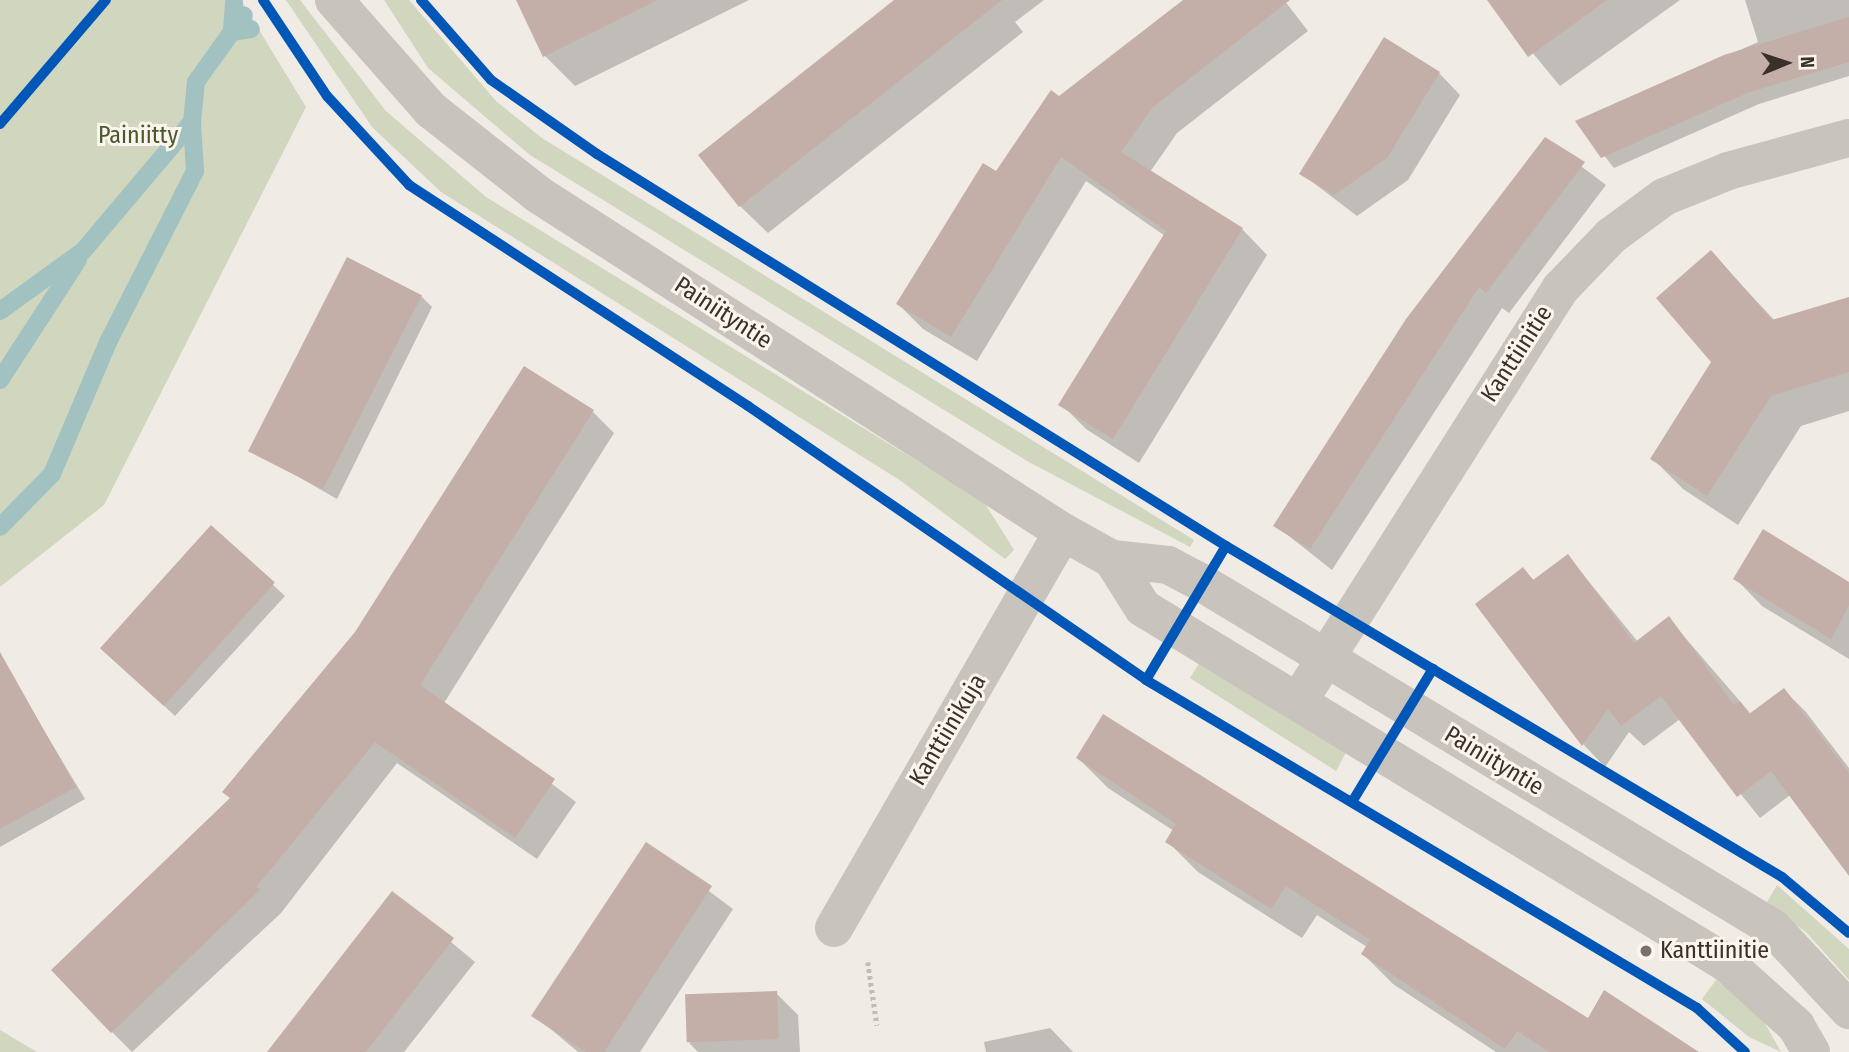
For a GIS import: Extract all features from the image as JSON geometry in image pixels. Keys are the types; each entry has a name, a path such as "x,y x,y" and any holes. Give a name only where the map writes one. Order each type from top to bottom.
{"street":[{"name":"Painiityntie","path":"334,0 357,15 431,110 539,195 1063,532 1112,559 1168,565 1773,928 1849,1010"},
{"name":"Kanttiinitie","path":"1298,702 1560,289 1611,236 1664,197 1728,171 1849,138"},
{"name":"Kanttiinikuja","path":"834,928 1063,532"},
{"name":"Painiityntie","path":"1112,559 1143,608 1726,962 1796,1026 1811,1052"}],"green space":[{"name":"Painiitty","path":"0,0 241,0 306,107 104,505 0,587"},
{"path":"286,0 300,0 386,111 486,197 984,502 1014,550 1005,559 901,481 441,192 372,127"},
{"path":"384,0 409,0 496,101 542,138 1194,540 1190,547 1027,461 530,155 428,68"},
{"path":"1200,662 1348,749 1336,771 1190,678"},
{"path":"1777,885 1849,949 1849,980 1806,932 1766,904"},
{"path":"1716,980 1762,1018 1781,1052 1749,1037 1702,999"},
{"path":"0,1030 37,1052 0,1052"}],"building":[{"path":"516,0 658,0 543,57"},
{"path":"894,0 1002,0 739,207 698,155"},
{"path":"1183,0 1290,0 1152,108 1121,152 1243,228 1113,439 1058,405 1166,231 1061,157 951,337 896,304 983,163 996,171 1051,90 1059,96"},
{"path":"1487,0 1607,0 1528,57"},
{"path":"1849,17 1849,62 1747,93 1601,158 1575,121 1724,55"},
{"path":"1384,37 1440,72 1387,158 1334,195 1299,174"},
{"path":"1545,137 1585,162 1486,293 1479,287 1310,549 1273,526 1406,319"},
{"path":"1711,250 1772,320 1849,297 1849,372 1771,396 1707,496 1650,459 1711,362 1656,298"},
{"path":"347,257 422,295 323,489 248,451"},
{"path":"524,366 594,410 420,685 555,779 515,838 375,742 257,886 260,890 111,1033 51,970 230,798 222,792 355,632"},
{"path":"211,525 275,583 164,706 100,648"},
{"path":"1763,529 1849,582 1849,605 1831,639 1733,579"},
{"path":"1568,554 1634,643 1669,616 1734,705 1740,701 1749,714 1784,688 1849,773 1849,876 1771,771 1737,797 1661,696 1621,726 1608,709 1582,746 1475,604 1523,567 1533,580"},
{"path":"0,652 76,787 0,829"},
{"path":"1103,714 1588,1018 1604,990 1699,1052 1550,1052 1517,1031 1505,1049 1361,954 1370,940 1286,886 1271,909 1165,842 1176,824 1076,758"},
{"path":"646,842 712,886 604,1052 586,1052 531,1016"},
{"path":"392,891 454,938 366,1052 267,1052"},
{"path":"777,991 779,1039 687,1042 685,994"}],"waterway":[{"path":"234,3 232,32 251,29"},
{"path":"0,311 83,251 192,122 196,82 244,15"},
{"path":"0,527 52,474 108,342 195,171 192,122"},
{"path":"0,380 78,260"}],"cycle path":[{"path":"0,124 106,0"},
{"path":"263,0 327,96 409,185 748,406 1146,680 1697,1008 1745,1052"},
{"path":"421,0 491,80 597,154 1226,546 1782,877 1849,933"},
{"path":"1146,680 1226,546"},
{"path":"1352,802 1433,669"}],"place":[{"name":"Kanttiinitie","path":"1646,951"}]}
